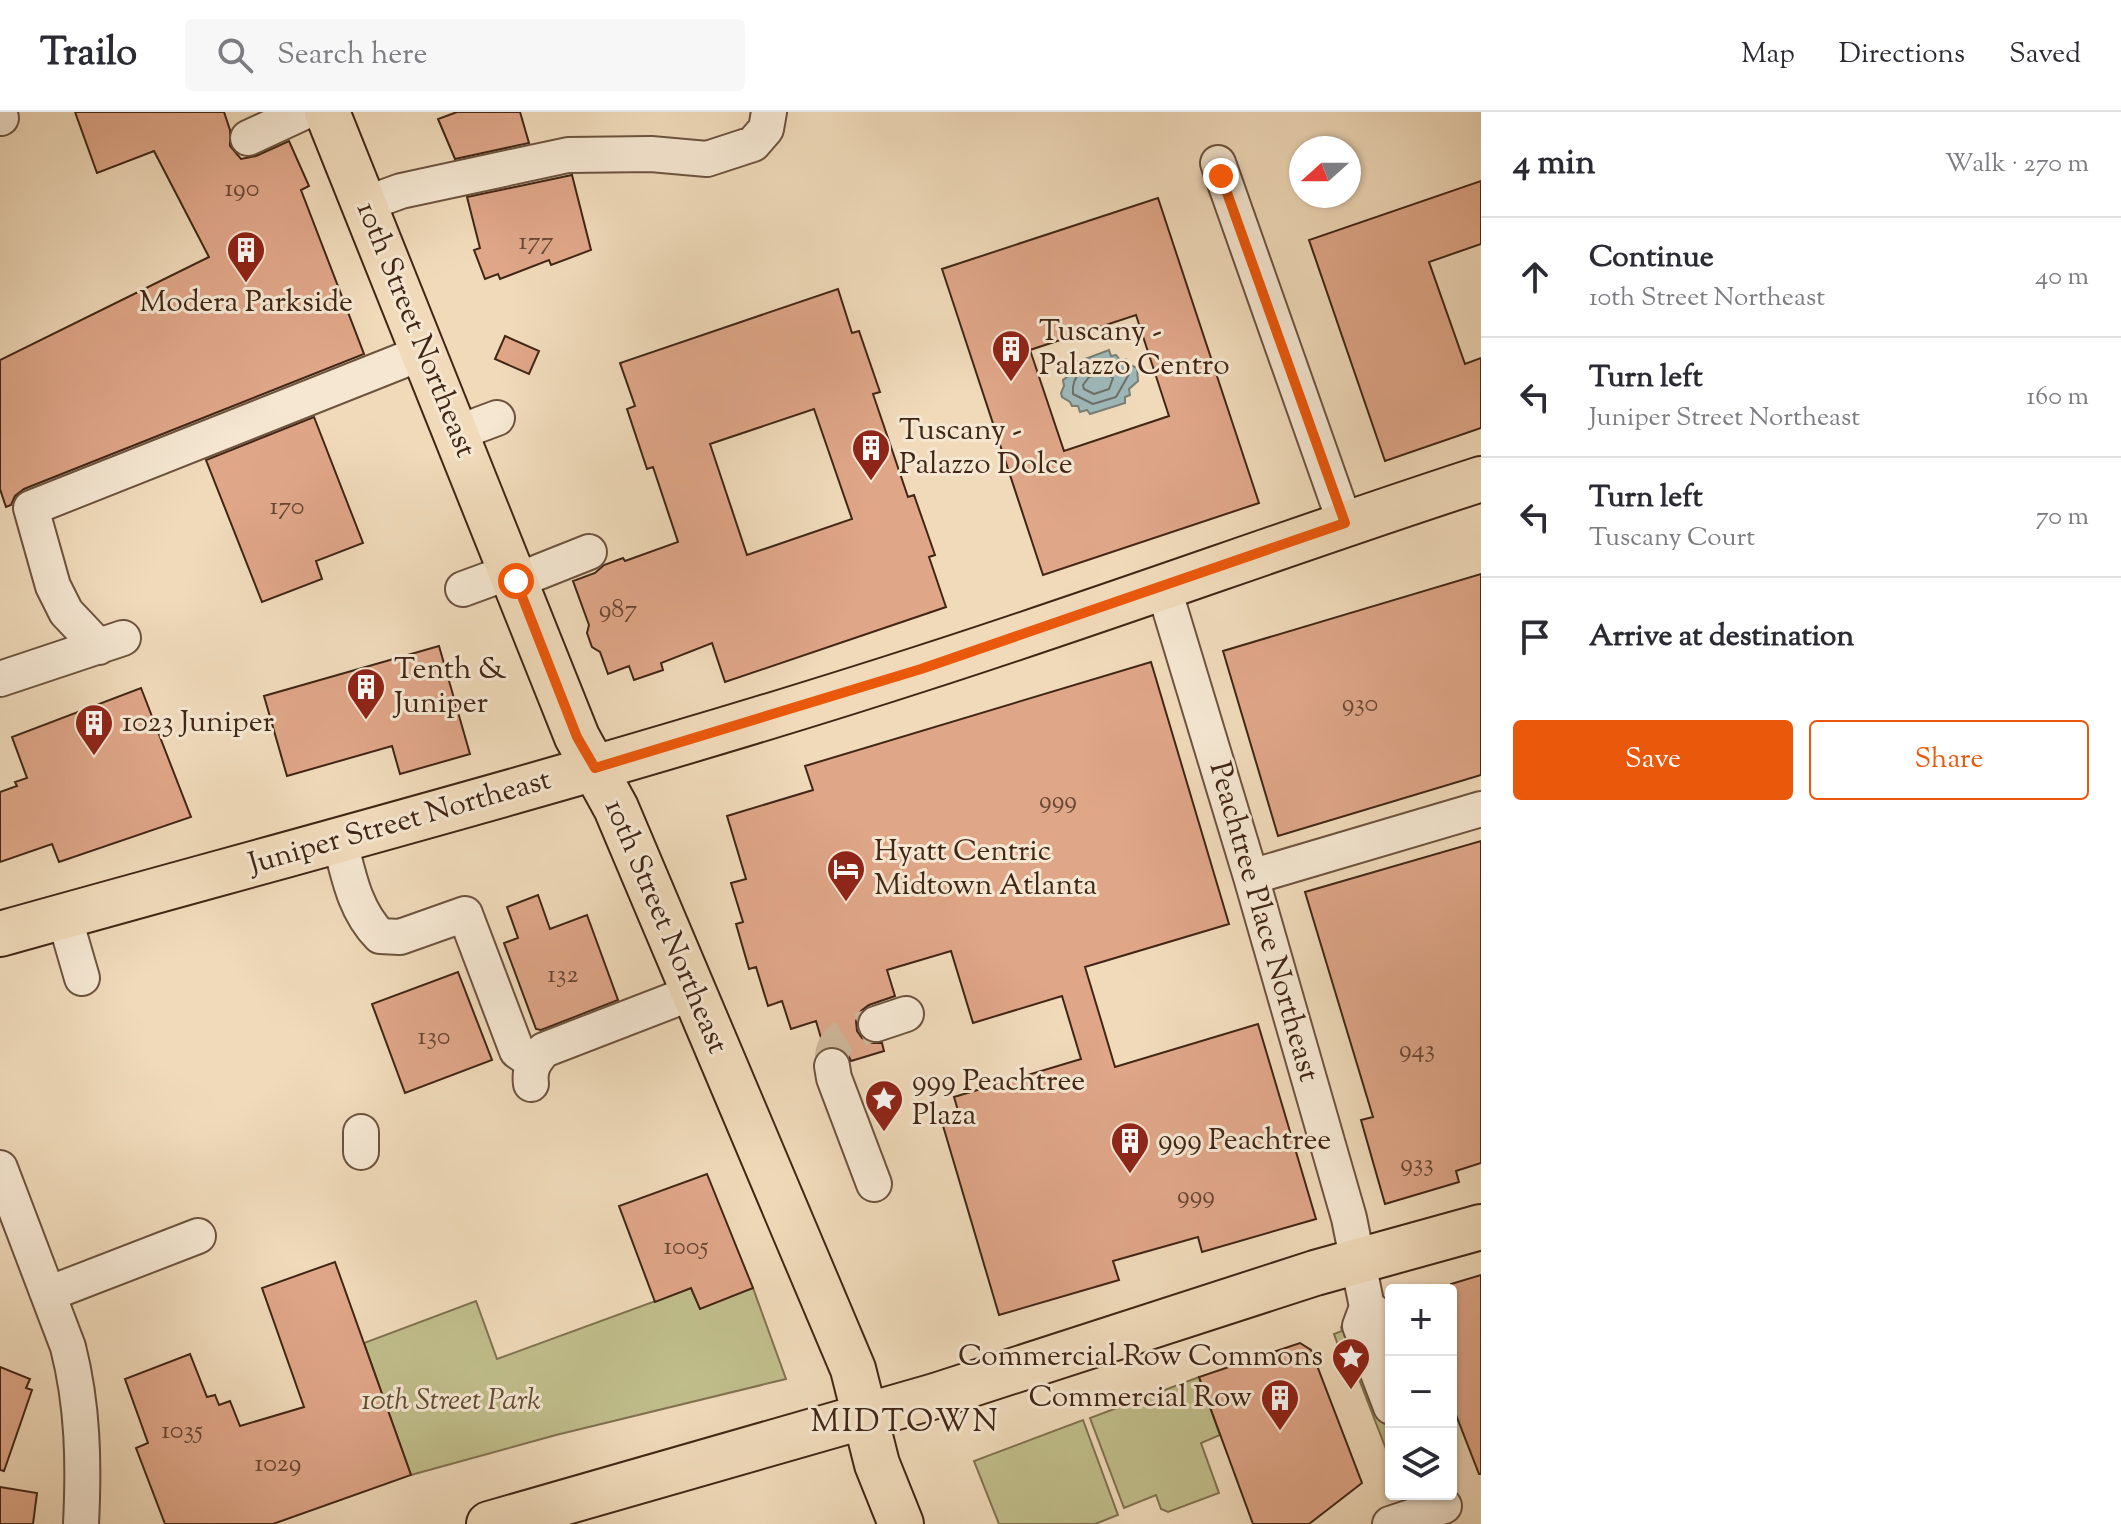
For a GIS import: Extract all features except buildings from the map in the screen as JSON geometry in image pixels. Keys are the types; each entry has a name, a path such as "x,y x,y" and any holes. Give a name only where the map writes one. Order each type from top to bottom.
{"main road":[{"name":"10th Street Northeast","path":"327,112 424,352 477,425 514,576 577,737 616,808 853,1369 877,1464 901,1524"},
{"name":"Juniper Street Northeast","path":"0,934 339,838 546,784 921,669 1481,479"},
{"path":"489,1524 935,1396 1300,1278 1481,1227"}],"street":[{"path":"248,138 304,112"},
{"path":"365,204 401,191 568,155 651,154 707,159 753,144 766,129 769,112"},
{"path":"1218,163 1345,523"},
{"path":"0,679 111,642 66,612 53,586 31,508 424,352"},
{"path":"463,589 589,552"},
{"name":"Peachtree Place Northeast","path":"1163,586 1349,1218 1367,1307 1360,1326 1385,1391"},
{"path":"1251,877 1481,809"},
{"path":"339,838 356,899 367,923 380,936 400,937 465,914 517,1051 532,1074 544,1050 694,992"},
{"path":"64,916 82,978"},
{"path":"832,1066 874,1184"},
{"path":"0,1168 68,1347 81,1416 84,1474 81,1524"},
{"path":"48,1294 198,1236"},
{"name":"Peachtree Place Northeast","path":"1367,1307 1382,1318 1385,1325"},
{"path":"1390,1524 1443,1504"}],"green space":[{"name":"10th Street Park","path":"691,1288 700,1308 753,1288 786,1379 556,1435 411,1475 364,1343 476,1301 497,1359"},
{"path":"1349,1324 1385,1417 1385,1446 1345,1343 1338,1345 1334,1334 1342,1331 1341,1327"},
{"path":"1199,1377 1220,1435 1201,1443 1219,1493 1168,1512 1161,1509 1156,1495 1124,1508 1090,1418"},
{"path":"1083,1420 1118,1515 1095,1524 999,1524 974,1461"}],"water":[{"path":"1109,350 1111,356 1126,359 1128,364 1137,368 1138,381 1129,389 1130,395 1125,397 1125,403 1090,414 1087,410 1080,412 1078,406 1072,406 1062,397 1063,380 1068,370 1073,369 1072,364"}],"tunnel":[{"path":"832,1066 838,1041 850,1033 876,1024"}],"place":[{"name":"Modera Parkside","path":"246,284"},
{"name":"Tuscany - Palazzo Centro","path":"1011,383"},
{"name":"Tuscany - Palazzo Dolce","path":"871,482"},
{"name":"Tenth & Juniper","path":"366,721"},
{"name":"1023 Juniper","path":"94,757"},
{"name":"Hyatt Centric Midtown Atlanta","path":"846,903"},
{"name":"999 Peachtree Plaza","path":"884,1133"},
{"name":"999 Peachtree","path":"1130,1175"},
{"name":"Commercial Row Commons","path":"1351,1391"},
{"name":"Commercial Row","path":"1280,1432"}],"district":[{"name":"MIDTOWN","path":"905,1423"}],"route":[{"path":"516,581 577,737 595,768 921,669 1345,523 1221,176"}]}
